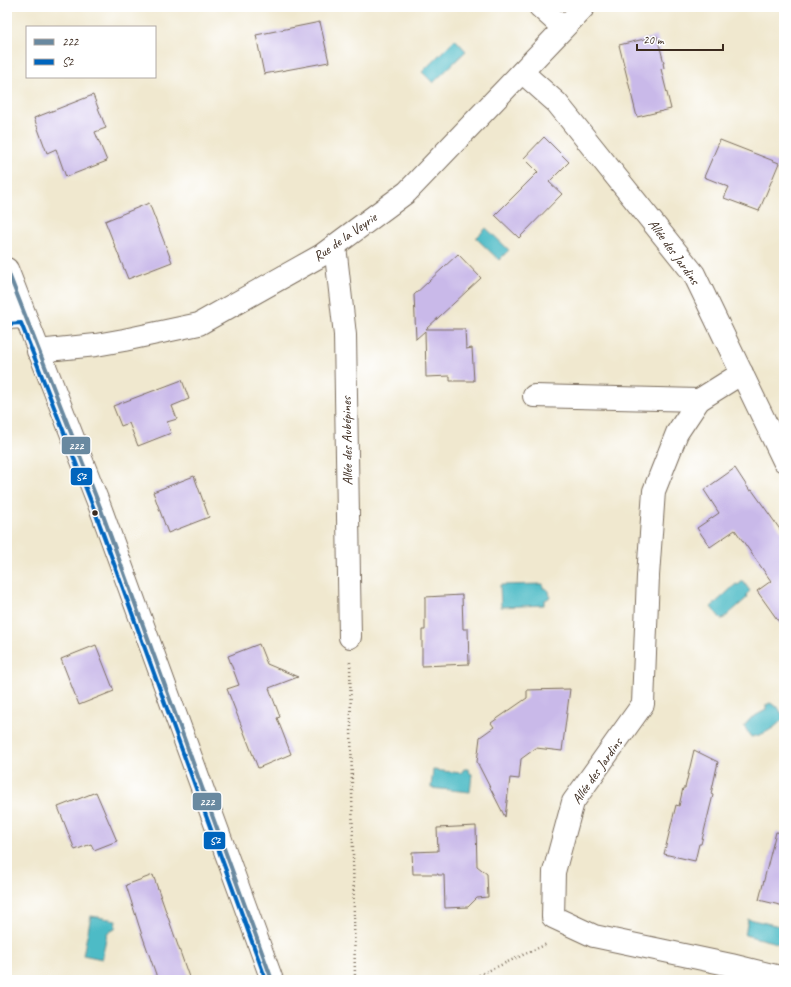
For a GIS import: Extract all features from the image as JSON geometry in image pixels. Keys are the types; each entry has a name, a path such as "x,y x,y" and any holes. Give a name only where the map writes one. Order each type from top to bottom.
{"street":[{"path":"540,7 563,28"},
{"name":"Rue de la Veyrie","path":"38,351 96,345 199,324 322,255 407,192 584,7"},
{"name":"Allée des Jardins","path":"522,72 557,103 694,274 784,461"},
{"name":"Allée des Aubépines","path":"335,246 345,334 350,637"},
{"path":"7,269 16,318 38,351 100,507 272,980"},
{"path":"534,396 699,400 742,373"},
{"name":"Allée des Jardins","path":"699,400 677,433 654,491 648,576 643,704 573,802 554,872 553,917 594,936 731,965 784,978"}],"path":[{"path":"350,637 355,980"},
{"path":"468,980 560,938 573,926"}],"water":[{"path":"455,39 466,51 433,83 422,72"},
{"path":"486,228 509,250 499,260 476,238"},
{"path":"743,581 750,591 746,595 748,597 722,620 711,607 736,584 738,585"},
{"path":"543,584 543,588 549,591 550,597 544,601 544,605 501,607 500,585"},
{"path":"770,703 778,707 784,718 769,730 760,735 751,737 744,726 751,718 766,710 766,705"},
{"path":"464,769 468,769 472,774 470,792 431,788 433,770 461,773"},
{"path":"91,916 116,920 115,929 107,933 102,959 83,955"},
{"path":"748,919 784,927 781,944 745,935"}],"building":[{"path":"320,22 329,62 264,74 256,35"},
{"path":"657,36 664,63 664,68 661,69 671,109 637,117 619,45"},
{"path":"93,95 106,128 95,132 107,161 66,177 56,149 47,153 34,118"},
{"path":"544,137 569,162 549,182 562,194 519,238 495,215 538,172 524,158"},
{"path":"720,140 779,163 759,211 724,198 729,187 704,177"},
{"path":"149,203 172,262 128,279 105,221"},
{"path":"458,254 481,278 426,329 465,329 466,349 472,348 474,381 450,381 450,376 426,377 425,331 416,339 414,295"},
{"path":"182,380 189,399 172,406 177,419 167,422 171,433 138,446 129,423 121,426 113,406"},
{"path":"735,468 750,491 752,490 784,535 784,629 757,591 771,581 735,530 710,547 697,528 719,513 704,490"},
{"path":"194,476 209,517 168,533 153,492"},
{"path":"462,595 463,629 468,629 469,664 422,666 422,630 425,630 425,597"},
{"path":"259,644 267,664 298,677 269,688 280,717 277,718 291,754 258,768 227,689 239,685 228,656"},
{"path":"96,645 114,691 79,705 61,659"},
{"path":"570,689 562,751 536,748 521,759 519,779 510,778 505,817 477,762 480,737 494,727 491,723 527,698 527,690"},
{"path":"694,750 718,762 711,794 713,795 701,844 699,844 695,861 664,854 676,805 679,806 683,788 685,788"},
{"path":"96,792 117,841 94,850 91,844 75,850 58,807"},
{"path":"476,826 477,866 487,874 488,897 477,898 468,907 445,908 444,875 413,874 412,852 438,851 437,828"},
{"path":"776,832 784,833 784,906 759,900"},
{"path":"153,875 190,980 158,980 141,932 126,885"}],"transit line":[{"name":"222","path":"7,269 100,507 272,980"},
{"name":"S2","path":"7,324 21,323 94,509 266,980"}]}
